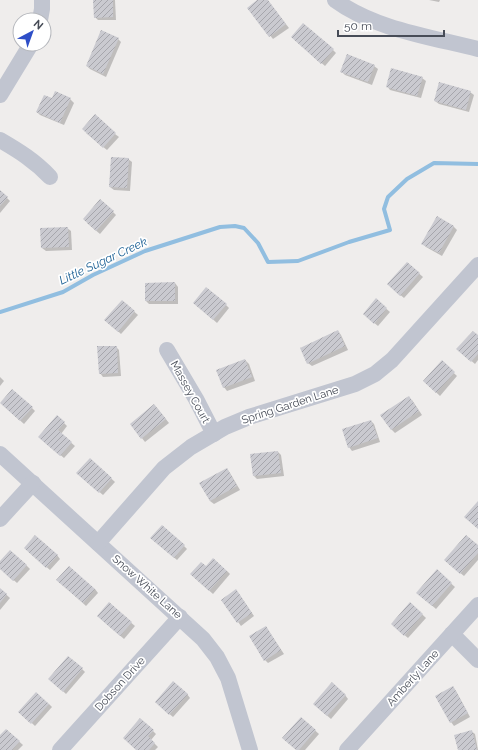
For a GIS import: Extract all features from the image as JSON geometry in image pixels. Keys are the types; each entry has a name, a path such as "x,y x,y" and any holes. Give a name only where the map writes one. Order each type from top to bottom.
{"street":[{"path":"41,12 42,0"},
{"path":"335,0 361,16 385,26 478,49"},
{"path":"0,95 26,52"},
{"path":"0,140 24,154 41,167 50,177"},
{"name":"Spring Garden Lane","path":"98,542 164,468 192,447 214,434 249,417 355,384 375,374 392,360 478,265"},
{"name":"Massey Court","path":"167,350 196,399 214,434"},
{"name":"Snow White Lane","path":"0,454 203,638 217,657 228,678 250,750"},
{"path":"0,519 33,483"},
{"name":"Amberly Lane","path":"347,750 478,605"},
{"name":"Dobson Drive","path":"60,750 180,617"},
{"path":"452,634 478,660"}],"building":[{"path":"93,0 113,0 113,17 94,18"},
{"path":"257,0 268,0 286,24 269,37 247,8"},
{"path":"303,23 334,49 321,64 291,37"},
{"path":"101,30 119,38 103,74 86,66"},
{"path":"347,54 375,65 368,82 340,72"},
{"path":"391,68 423,77 417,96 386,87"},
{"path":"439,82 471,91 466,110 434,101"},
{"path":"55,91 71,98 60,123 36,112 44,95 52,98"},
{"path":"95,114 116,133 103,148 82,129"},
{"path":"111,157 129,158 127,188 109,187"},
{"path":"0,190 8,197 0,206"},
{"path":"100,199 114,211 96,231 83,219"},
{"path":"437,216 454,226 439,253 421,244"},
{"path":"68,227 69,247 41,248 40,228"},
{"path":"407,262 420,273 400,296 387,284"},
{"path":"175,282 175,301 145,301 145,283"},
{"path":"206,287 227,304 213,320 193,303"},
{"path":"376,298 387,308 374,324 363,314"},
{"path":"122,300 135,311 118,332 104,320"},
{"path":"338,330 345,346 307,364 300,348"},
{"path":"473,331 478,335 478,354 471,362 456,349"},
{"path":"97,346 117,346 118,373 99,374"},
{"path":"245,359 252,377 223,388 216,370"},
{"path":"442,360 455,372 436,393 423,381"},
{"path":"12,389 33,407 20,421 0,403"},
{"path":"409,396 419,411 391,430 380,415"},
{"path":"154,404 166,419 141,439 130,424"},
{"path":"57,415 65,422 58,430 72,442 60,456 38,437"},
{"path":"371,420 378,438 348,448 342,429"},
{"path":"278,451 281,473 253,476 250,454"},
{"path":"90,458 112,478 99,493 76,473"},
{"path":"227,468 237,486 210,501 199,483"},
{"path":"478,501 478,529 464,517"},
{"path":"162,525 185,545 174,558 150,538"},
{"path":"35,535 58,555 46,568 24,548"},
{"path":"466,535 478,545 478,553 460,574 444,560"},
{"path":"10,550 27,565 13,581 0,569 0,561"},
{"path":"213,558 227,571 209,591 190,574 201,562 206,566"},
{"path":"69,566 95,589 83,603 56,580"},
{"path":"437,569 452,583 432,606 416,593"},
{"path":"0,588 7,594 0,603"},
{"path":"236,589 252,613 237,623 221,600"},
{"path":"109,602 132,622 120,636 97,616"},
{"path":"410,602 423,614 404,636 391,624"},
{"path":"266,626 281,650 264,661 249,636"},
{"path":"68,656 83,668 63,692 48,679"},
{"path":"173,681 188,694 169,715 155,702"},
{"path":"332,682 346,695 327,716 313,704"},
{"path":"453,686 468,713 450,723 435,696"},
{"path":"36,692 49,704 31,724 18,712"},
{"path":"301,717 316,730 299,750 296,750 282,738"},
{"path":"140,718 154,730 148,736 155,743 149,750 136,750 123,738"},
{"path":"6,729 20,741 12,750 0,750 0,735"},
{"path":"472,730 477,750 458,750 454,735"}],"waterway":[{"name":"Little Sugar Creek","path":"0,312 63,292 93,275 145,251 220,227 235,226 244,228 258,243 268,262 298,261 349,242 390,230 384,209 388,197 407,179 434,163 478,164"}]}
